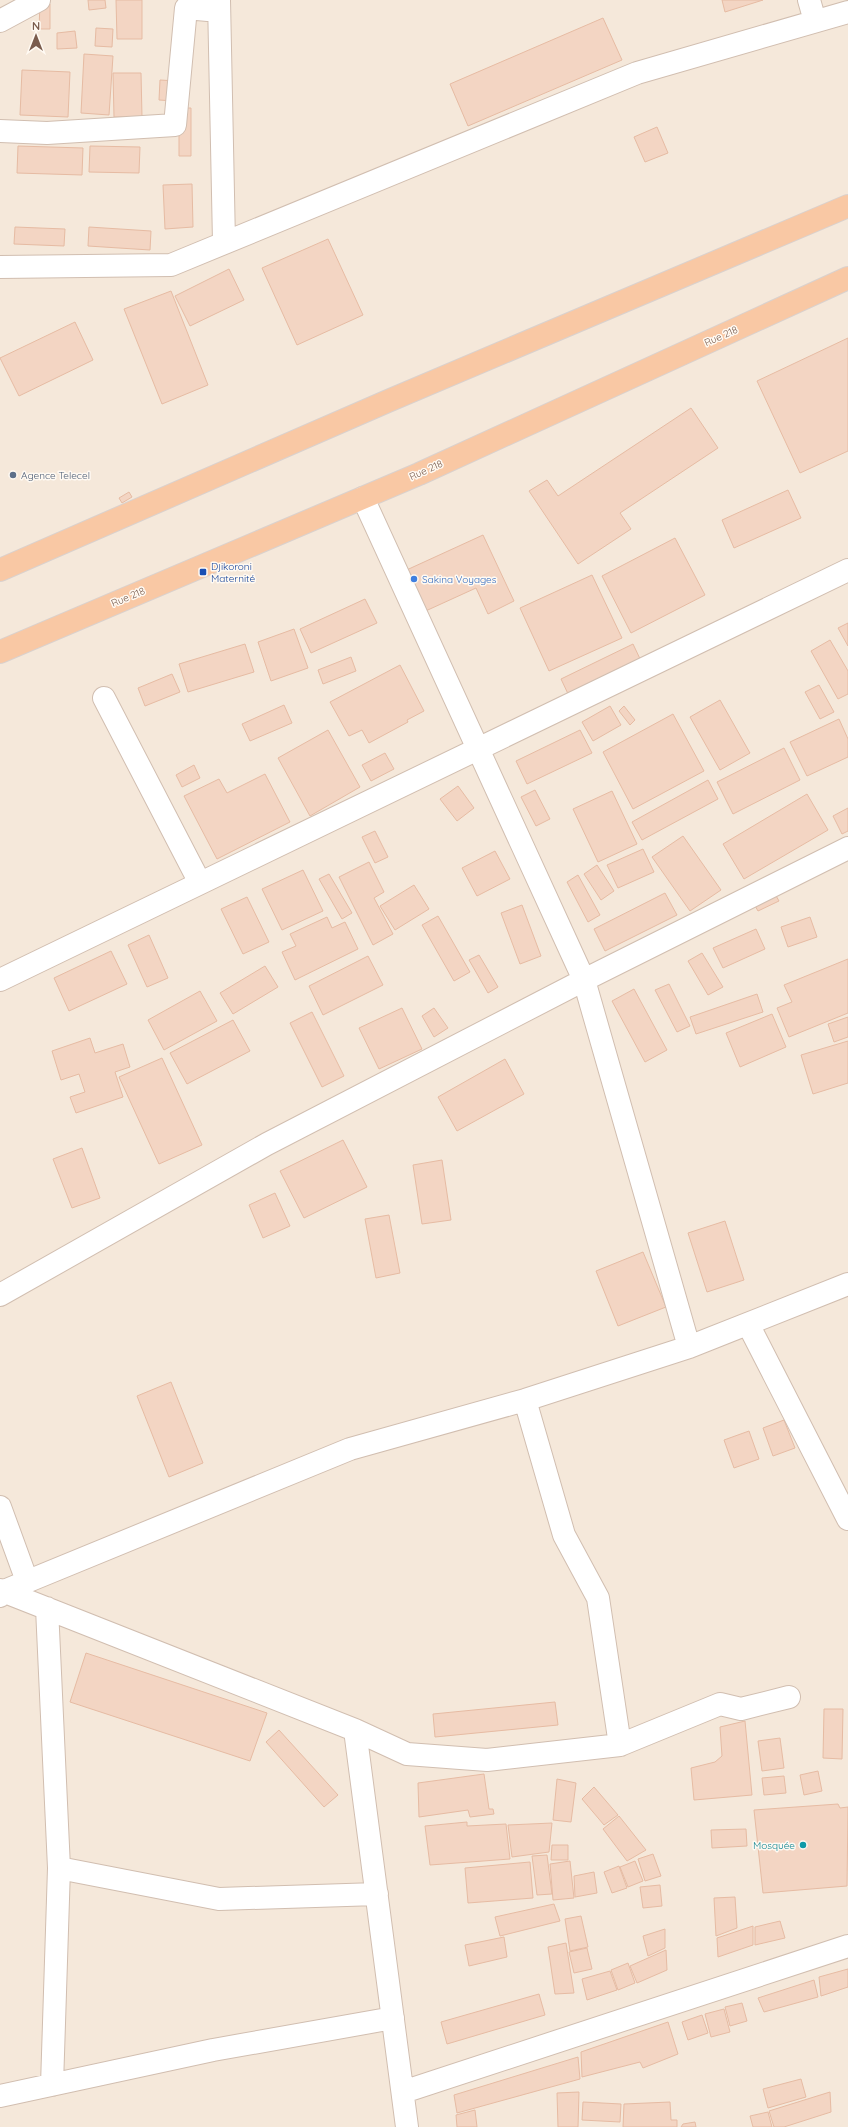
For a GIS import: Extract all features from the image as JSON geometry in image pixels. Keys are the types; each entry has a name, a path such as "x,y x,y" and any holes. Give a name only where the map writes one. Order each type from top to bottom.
{"highway":[{"path":"0,570 381,405 848,206"},
{"name":"Rue 218","path":"0,652 419,474 848,278"}],"street":[{"path":"0,21 39,0"},
{"path":"809,0 815,21"},
{"path":"0,131 47,133 175,125 186,8 219,6 224,242"},
{"path":"0,267 171,265 637,73 848,12"},
{"path":"363,498 584,980 689,1347"},
{"path":"0,980 848,570"},
{"path":"104,698 200,883"},
{"path":"0,1295 267,1144 584,980 848,848"},
{"path":"1,1592 350,1449 525,1400 689,1347 848,1284"},
{"path":"748,1324 848,1519"},
{"path":"525,1400 564,1535 598,1598 620,1745"},
{"path":"0,1507 27,1582"},
{"path":"1,1592 47,1608 355,1730 407,1754 487,1760 620,1745 720,1704 741,1709 789,1697"},
{"path":"47,1608 59,1868 52,2085"},
{"path":"355,1730 407,2127"},
{"path":"59,1868 219,1899 377,1894"},
{"path":"403,2092 848,1946"},
{"path":"0,2096 213,2050 393,2018"}],"shaded area":[{"path":"0,0 848,0 848,2127 0,2127"}],"building":[{"path":"88,0 105,0 106,8 89,10"},
{"path":"116,0 142,0 142,39 117,39"},
{"path":"722,0 763,0 725,12"},
{"path":"40,3 50,4 50,29 39,29"},
{"path":"603,18 622,60 468,126 450,84"},
{"path":"96,28 113,29 112,47 95,46"},
{"path":"75,31 77,48 57,49 57,33"},
{"path":"84,54 113,56 109,115 81,113"},
{"path":"22,70 70,72 68,117 20,115"},
{"path":"113,73 141,73 142,117 114,117"},
{"path":"160,80 177,81 175,101 159,100"},
{"path":"179,108 191,108 191,156 179,156"},
{"path":"657,127 668,153 645,162 634,137"},
{"path":"18,146 83,148 82,175 17,173"},
{"path":"90,146 140,147 139,173 89,172"},
{"path":"192,184 193,227 165,229 163,185"},
{"path":"15,227 65,229 64,246 14,244"},
{"path":"89,227 151,231 150,250 88,246"},
{"path":"328,239 363,315 297,345 262,268"},
{"path":"229,269 244,300 190,326 175,296"},
{"path":"171,291 208,385 162,404 124,309"},
{"path":"75,322 93,360 19,396 0,358"},
{"path":"848,338 848,451 800,473 757,381"},
{"path":"691,408 718,448 620,513 631,529 578,564 529,491 547,480 558,496"},
{"path":"788,490 801,518 734,548 722,520"},
{"path":"129,492 132,497 122,503 119,498"},
{"path":"483,535 514,601 488,614 476,588 419,614 400,573"},
{"path":"675,538 705,595 631,633 602,576"},
{"path":"592,575 622,638 549,671 520,608"},
{"path":"365,599 377,623 311,653 300,629"},
{"path":"848,623 848,646 838,628"},
{"path":"294,629 308,668 271,681 258,642"},
{"path":"830,640 848,671 848,694 838,699 811,651"},
{"path":"245,644 254,672 188,692 179,664"},
{"path":"633,644 642,663 570,698 561,679"},
{"path":"351,657 356,671 323,684 318,670"},
{"path":"400,665 424,711 407,720 408,722 369,743 362,730 349,736 330,702"},
{"path":"172,674 180,692 145,706 138,688"},
{"path":"819,685 834,712 820,719 805,692"},
{"path":"720,700 750,753 720,770 690,717"},
{"path":"284,705 292,723 250,741 242,724"},
{"path":"610,706 621,725 593,741 582,722"},
{"path":"624,706 635,720 630,725 619,711"},
{"path":"673,714 704,771 633,809 603,752"},
{"path":"839,719 848,739 848,757 807,776 790,742"},
{"path":"328,730 360,787 310,816 278,758"},
{"path":"580,730 592,753 527,784 516,761"},
{"path":"784,748 800,780 733,814 717,782"},
{"path":"385,753 394,769 371,781 362,765"},
{"path":"194,765 200,778 182,787 176,775"},
{"path":"265,774 290,822 217,859 184,796 219,779 227,793"},
{"path":"708,780 718,799 642,840 632,822"},
{"path":"458,786 474,808 457,821 440,799"},
{"path":"535,790 550,819 536,826 521,797"},
{"path":"612,791 637,844 598,862 573,809"},
{"path":"807,794 828,830 744,879 723,844"},
{"path":"848,808 848,831 842,834 833,816"},
{"path":"375,831 388,857 375,863 362,837"},
{"path":"683,836 721,890 690,911 652,857"},
{"path":"643,849 654,872 618,888 607,865"},
{"path":"495,851 510,879 477,896 462,868"},
{"path":"369,862 384,892 374,898 393,934 373,945 339,877"},
{"path":"597,865 614,891 601,900 584,874"},
{"path":"303,870 323,911 282,930 262,889"},
{"path":"329,874 352,913 342,919 319,879"},
{"path":"578,875 600,915 588,922 567,882"},
{"path":"414,885 429,909 395,930 380,906"},
{"path":"665,893 677,915 605,951 594,929"},
{"path":"775,894 779,901 758,911 754,904"},
{"path":"247,897 269,942 243,954 221,909"},
{"path":"522,905 541,956 520,964 501,913"},
{"path":"438,916 470,972 454,981 422,925"},
{"path":"327,917 332,928 345,922 358,949 295,980 282,952 296,946 290,934"},
{"path":"810,917 817,937 788,947 781,927"},
{"path":"756,929 765,949 723,968 713,948"},
{"path":"149,935 168,978 147,987 128,945"},
{"path":"111,951 127,984 69,1011 54,978"},
{"path":"702,953 723,987 708,995 688,961"},
{"path":"479,955 498,987 488,993 469,960"},
{"path":"368,956 383,985 323,1015 309,986"},
{"path":"848,959 848,1013 789,1037 777,1008 792,1002 784,985"},
{"path":"265,966 278,987 233,1014 220,993"},
{"path":"669,984 690,1026 677,1032 655,990"},
{"path":"634,989 667,1050 645,1062 612,1001"},
{"path":"200,991 217,1021 164,1050 148,1020"},
{"path":"757,994 763,1012 696,1034 690,1017"},
{"path":"402,1008 422,1049 379,1069 359,1028"},
{"path":"434,1008 448,1028 434,1037 422,1016"},
{"path":"312,1012 344,1076 322,1087 290,1023"},
{"path":"772,1014 786,1047 740,1067 726,1033"},
{"path":"848,1017 848,1037 834,1042 828,1024"},
{"path":"233,1020 250,1051 187,1084 170,1053"},
{"path":"90,1038 95,1053 123,1044 130,1067 115,1072 123,1097 76,1113 70,1097 85,1092 79,1074 61,1080 52,1051"},
{"path":"848,1041 848,1083 813,1094 801,1055"},
{"path":"162,1058 202,1145 159,1164 119,1077"},
{"path":"505,1059 524,1094 457,1131 438,1097"},
{"path":"343,1140 367,1187 304,1218 280,1171"},
{"path":"82,1148 100,1198 72,1208 53,1159"},
{"path":"442,1160 451,1220 422,1224 413,1165"},
{"path":"275,1193 290,1226 263,1238 249,1205"},
{"path":"389,1215 400,1273 376,1278 365,1219"},
{"path":"725,1221 744,1280 707,1292 688,1233"},
{"path":"643,1252 666,1307 618,1326 596,1271"},
{"path":"171,1382 203,1463 169,1477 137,1396"},
{"path":"784,1420 795,1448 773,1456 763,1428"},
{"path":"749,1431 759,1459 734,1468 724,1440"},
{"path":"86,1653 267,1713 250,1761 70,1702"},
{"path":"555,1702 558,1725 435,1737 433,1714"},
{"path":"824,1709 843,1709 842,1759 823,1758"},
{"path":"745,1721 752,1795 694,1800 691,1768 715,1762 722,1756 720,1727"},
{"path":"279,1730 338,1795 324,1807 266,1742"},
{"path":"780,1738 784,1768 762,1771 758,1741"},
{"path":"818,1771 822,1791 804,1795 800,1775"},
{"path":"484,1774 489,1809 493,1809 494,1814 470,1817 468,1810 419,1817 418,1783"},
{"path":"784,1776 786,1793 764,1795 762,1778"},
{"path":"557,1779 576,1783 571,1822 553,1820"},
{"path":"594,1787 618,1815 604,1825 582,1799"},
{"name":"Mosquée","path":"838,1804 840,1808 848,1807 847,1886 763,1893 754,1810"},
{"path":"619,1816 646,1850 627,1861 603,1829"},
{"path":"467,1822 467,1826 506,1824 510,1859 430,1865 425,1826"},
{"path":"552,1823 549,1852 512,1857 508,1825"},
{"path":"746,1829 747,1846 712,1848 711,1830"},
{"path":"552,1845 568,1845 568,1860 551,1860"},
{"path":"653,1854 661,1876 645,1881 638,1859"},
{"path":"547,1855 552,1894 537,1895 532,1856"},
{"path":"570,1861 574,1898 553,1900 550,1864"},
{"path":"635,1861 643,1881 628,1887 620,1867"},
{"path":"530,1862 533,1898 468,1903 465,1868"},
{"path":"619,1866 627,1888 612,1893 604,1872"},
{"path":"594,1872 597,1893 575,1897 574,1876"},
{"path":"660,1885 662,1906 643,1908 640,1887"},
{"path":"735,1897 737,1928 716,1936 714,1898"},
{"path":"554,1904 560,1921 500,1936 495,1917"},
{"path":"581,1916 588,1947 570,1951 565,1919"},
{"path":"780,1921 785,1938 755,1945 755,1927"},
{"path":"753,1926 753,1945 718,1957 717,1938"},
{"path":"665,1929 665,1948 648,1956 643,1936"},
{"path":"504,1937 507,1957 469,1966 465,1945"},
{"path":"566,1943 574,1993 555,1994 548,1947"},
{"path":"587,1948 592,1969 574,1973 569,1952"},
{"path":"666,1950 667,1970 637,1983 630,1966"},
{"path":"628,1963 635,1983 618,1990 611,1970"},
{"path":"848,1969 848,1987 821,1996 819,1977"},
{"path":"610,1971 617,1990 587,2000 582,1979"},
{"path":"814,1980 818,1997 764,2012 758,1998"},
{"path":"539,1994 545,2015 447,2044 441,2022"},
{"path":"742,2003 747,2021 730,2026 725,2007"},
{"path":"724,2009 730,2032 711,2037 705,2014"},
{"path":"702,2015 708,2033 688,2040 682,2022"},
{"path":"668,2022 678,2054 643,2068 640,2062 582,2077 581,2052"},
{"path":"578,2057 580,2079 457,2113 454,2095"},
{"path":"801,2079 806,2097 768,2108 763,2089"},
{"path":"579,2092 578,2127 558,2127 557,2093"},
{"path":"830,2092 831,2112 784,2127 774,2127 769,2111"},
{"path":"583,2102 621,2104 620,2122 582,2120"},
{"path":"670,2102 671,2120 677,2120 677,2127 623,2127 624,2104"},
{"path":"475,2110 477,2127 457,2127 456,2115"},
{"path":"768,2112 772,2127 753,2127 750,2116"},
{"path":"695,2122 696,2127 681,2127 683,2124"}],"place":[{"name":"Agence Telecel","path":"13,475"},
{"name":"Djikoroni Maternité","path":"203,572"},
{"name":"Sakina Voyages","path":"414,579"},
{"name":"Mosquée","path":"803,1845"}]}
